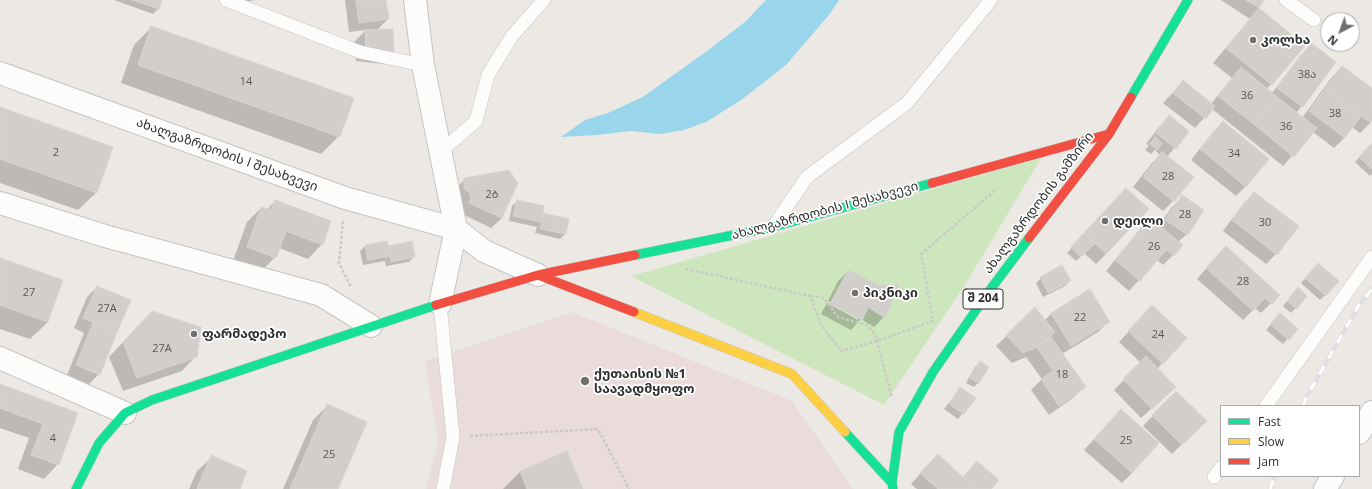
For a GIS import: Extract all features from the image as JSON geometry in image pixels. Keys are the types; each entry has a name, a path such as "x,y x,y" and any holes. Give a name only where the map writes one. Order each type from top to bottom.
{"street":[{"path":"415,0 423,65 456,228 440,304"},
{"name":"ახალგაზრდობის გამზირი","path":"893,486 899,432 933,372 990,290 1109,134 1188,0"},
{"name":"ახალგაზრდობის I შესახვევი","path":"0,73 345,198 456,228 484,251 538,275 792,374 893,486"},
{"name":"ახალგაზრდობის I შესახვევი","path":"125,413 152,400 371,326 538,275 773,227 1109,134"},
{"path":"0,203 105,236 321,296 371,326"},
{"path":"0,358 125,413 99,443 76,489"},
{"path":"1360,431 1372,412"},
{"path":"1325,489 1332,477"}],"lane":[{"path":"226,0 360,52 423,65"},
{"path":"440,152 476,121 488,75 512,36 544,0"},
{"path":"773,227 807,177 907,102 991,0"},
{"path":"1286,0 1314,20"},
{"path":"1267,405 1372,257"},
{"path":"440,304 453,437 443,489"}],"path":[{"path":"810,296 821,325 841,351 877,341 933,321 921,254 997,188"},
{"path":"345,198 339,263 354,291"},
{"path":"682,268 824,298 838,316 867,325 875,334 884,368"},
{"path":"453,437 598,429 629,489"}],"shaded area":[{"name":"ქუთაისის №1 საავადმყოფო","path":"572,312 792,401 853,489 426,489 438,443 425,361"}],"green space":[{"path":"1041,158 965,285 884,405 631,276"}],"water":[{"path":"766,0 839,0 829,15 786,65 741,100 706,122 684,130 660,134 631,131 561,137 585,120 608,113 643,97 745,22"}],"building":[{"path":"132,0 162,0 159,9"},
{"path":"356,0 386,0 389,19 359,23"},
{"path":"1246,0 1264,0 1259,8"},
{"path":"1259,8 1305,46 1272,85 1226,48"},
{"path":"151,26 354,98 340,137 138,65"},
{"path":"393,29 394,54 366,51 365,30"},
{"path":"1311,43 1320,50 1320,52 1323,52 1336,62 1303,107 1277,88"},
{"path":"1342,66 1372,88 1371,123 1325,89"},
{"path":"1241,67 1277,97 1255,125 1218,96"},
{"path":"1183,80 1215,106 1206,119 1173,93"},
{"path":"1325,89 1361,116 1345,138 1309,111"},
{"path":"1277,97 1317,128 1294,157 1255,125"},
{"path":"0,107 113,147 97,193 0,159"},
{"path":"1169,115 1189,131 1176,149 1156,133"},
{"path":"1223,121 1269,159 1246,187 1200,149"},
{"path":"1155,137 1162,143 1157,150 1150,144"},
{"path":"1372,143 1372,169 1359,157"},
{"path":"1162,152 1194,177 1174,202 1143,177"},
{"path":"509,170 518,183 502,218 469,203 471,197 469,192 464,189 464,178"},
{"path":"1126,188 1149,209 1106,254 1084,233"},
{"path":"1254,192 1299,226 1277,255 1232,220"},
{"path":"1182,195 1204,210 1188,235 1165,220"},
{"path":"275,200 331,221 323,245 286,231 276,258 247,247 261,207 271,210"},
{"path":"517,200 544,206 541,222 513,216"},
{"path":"543,213 569,219 566,234 540,229"},
{"path":"1150,218 1183,245 1174,256 1166,250 1140,281 1115,260"},
{"path":"1084,233 1095,243 1081,257 1071,247"},
{"path":"387,241 390,256 368,260 365,245"},
{"path":"412,241 415,257 391,262 388,246"},
{"path":"1226,246 1280,295 1272,304 1265,298 1253,311 1206,268"},
{"path":"0,258 63,280 48,322 0,305"},
{"path":"1318,263 1339,281 1326,296 1305,278"},
{"path":"1062,265 1071,281 1048,293 1040,277"},
{"path":"848,270 879,285 862,320 830,304"},
{"path":"879,285 899,285 885,318 868,307"},
{"path":"97,286 131,300 117,332 83,318"},
{"path":"1298,287 1307,296 1297,309 1287,301"},
{"path":"1090,289 1110,322 1071,346 1051,313"},
{"path":"1152,305 1187,338 1163,364 1128,331"},
{"path":"1035,307 1055,332 1037,347 1023,353 1006,335"},
{"path":"152,311 201,327 197,357 137,378 123,342"},
{"path":"1280,313 1298,329 1289,340 1270,324"},
{"path":"93,323 117,332 100,375 76,365"},
{"path":"1051,337 1086,387 1059,406 1041,379 1053,371 1037,347"},
{"path":"1146,356 1176,387 1152,409 1123,379"},
{"path":"980,361 989,367 979,383 970,378"},
{"path":"0,384 78,413 59,465 31,455 43,424 0,408"},
{"path":"960,387 976,398 964,414 949,404"},
{"path":"1176,391 1207,421 1182,445 1152,415"},
{"path":"327,404 367,422 338,489 290,489"},
{"path":"1121,409 1159,443 1132,473 1094,439"},
{"path":"567,451 583,489 527,489 520,471"},
{"path":"938,454 976,489 938,489 920,473"},
{"path":"211,455 247,471 240,489 197,489"},
{"path":"977,461 999,480 991,489 976,489 963,477"}],"railway":[{"path":"1303,405 1359,305 1372,289"},
{"path":"1270,489 1275,477"}],"traffic: fast":[{"path":"1131,97 1188,0"},
{"path":"635,255 773,227 932,183"},
{"path":"893,489 892,483 899,432 933,372 990,290 1029,238"},
{"path":"76,489 99,443 125,413 152,400 436,305"},
{"path":"845,432 892,483"}],"traffic: slow":[{"path":"634,312 792,374 845,432"}],"traffic: jam":[{"path":"1029,238 1109,134 1131,97"},
{"path":"932,183 1109,134"},
{"path":"436,305 538,275 635,255"},
{"path":"538,275 634,312"}],"place":[{"name":"კოლხა","path":"1253,40"},
{"name":"დეილი","path":"1105,221"},
{"name":"პიკნიკი","path":"855,293"},
{"name":"ფარმადეპო","path":"194,334"},
{"name":"ქუთაისის №1 საავადმყოფო","path":"585,381"}]}
